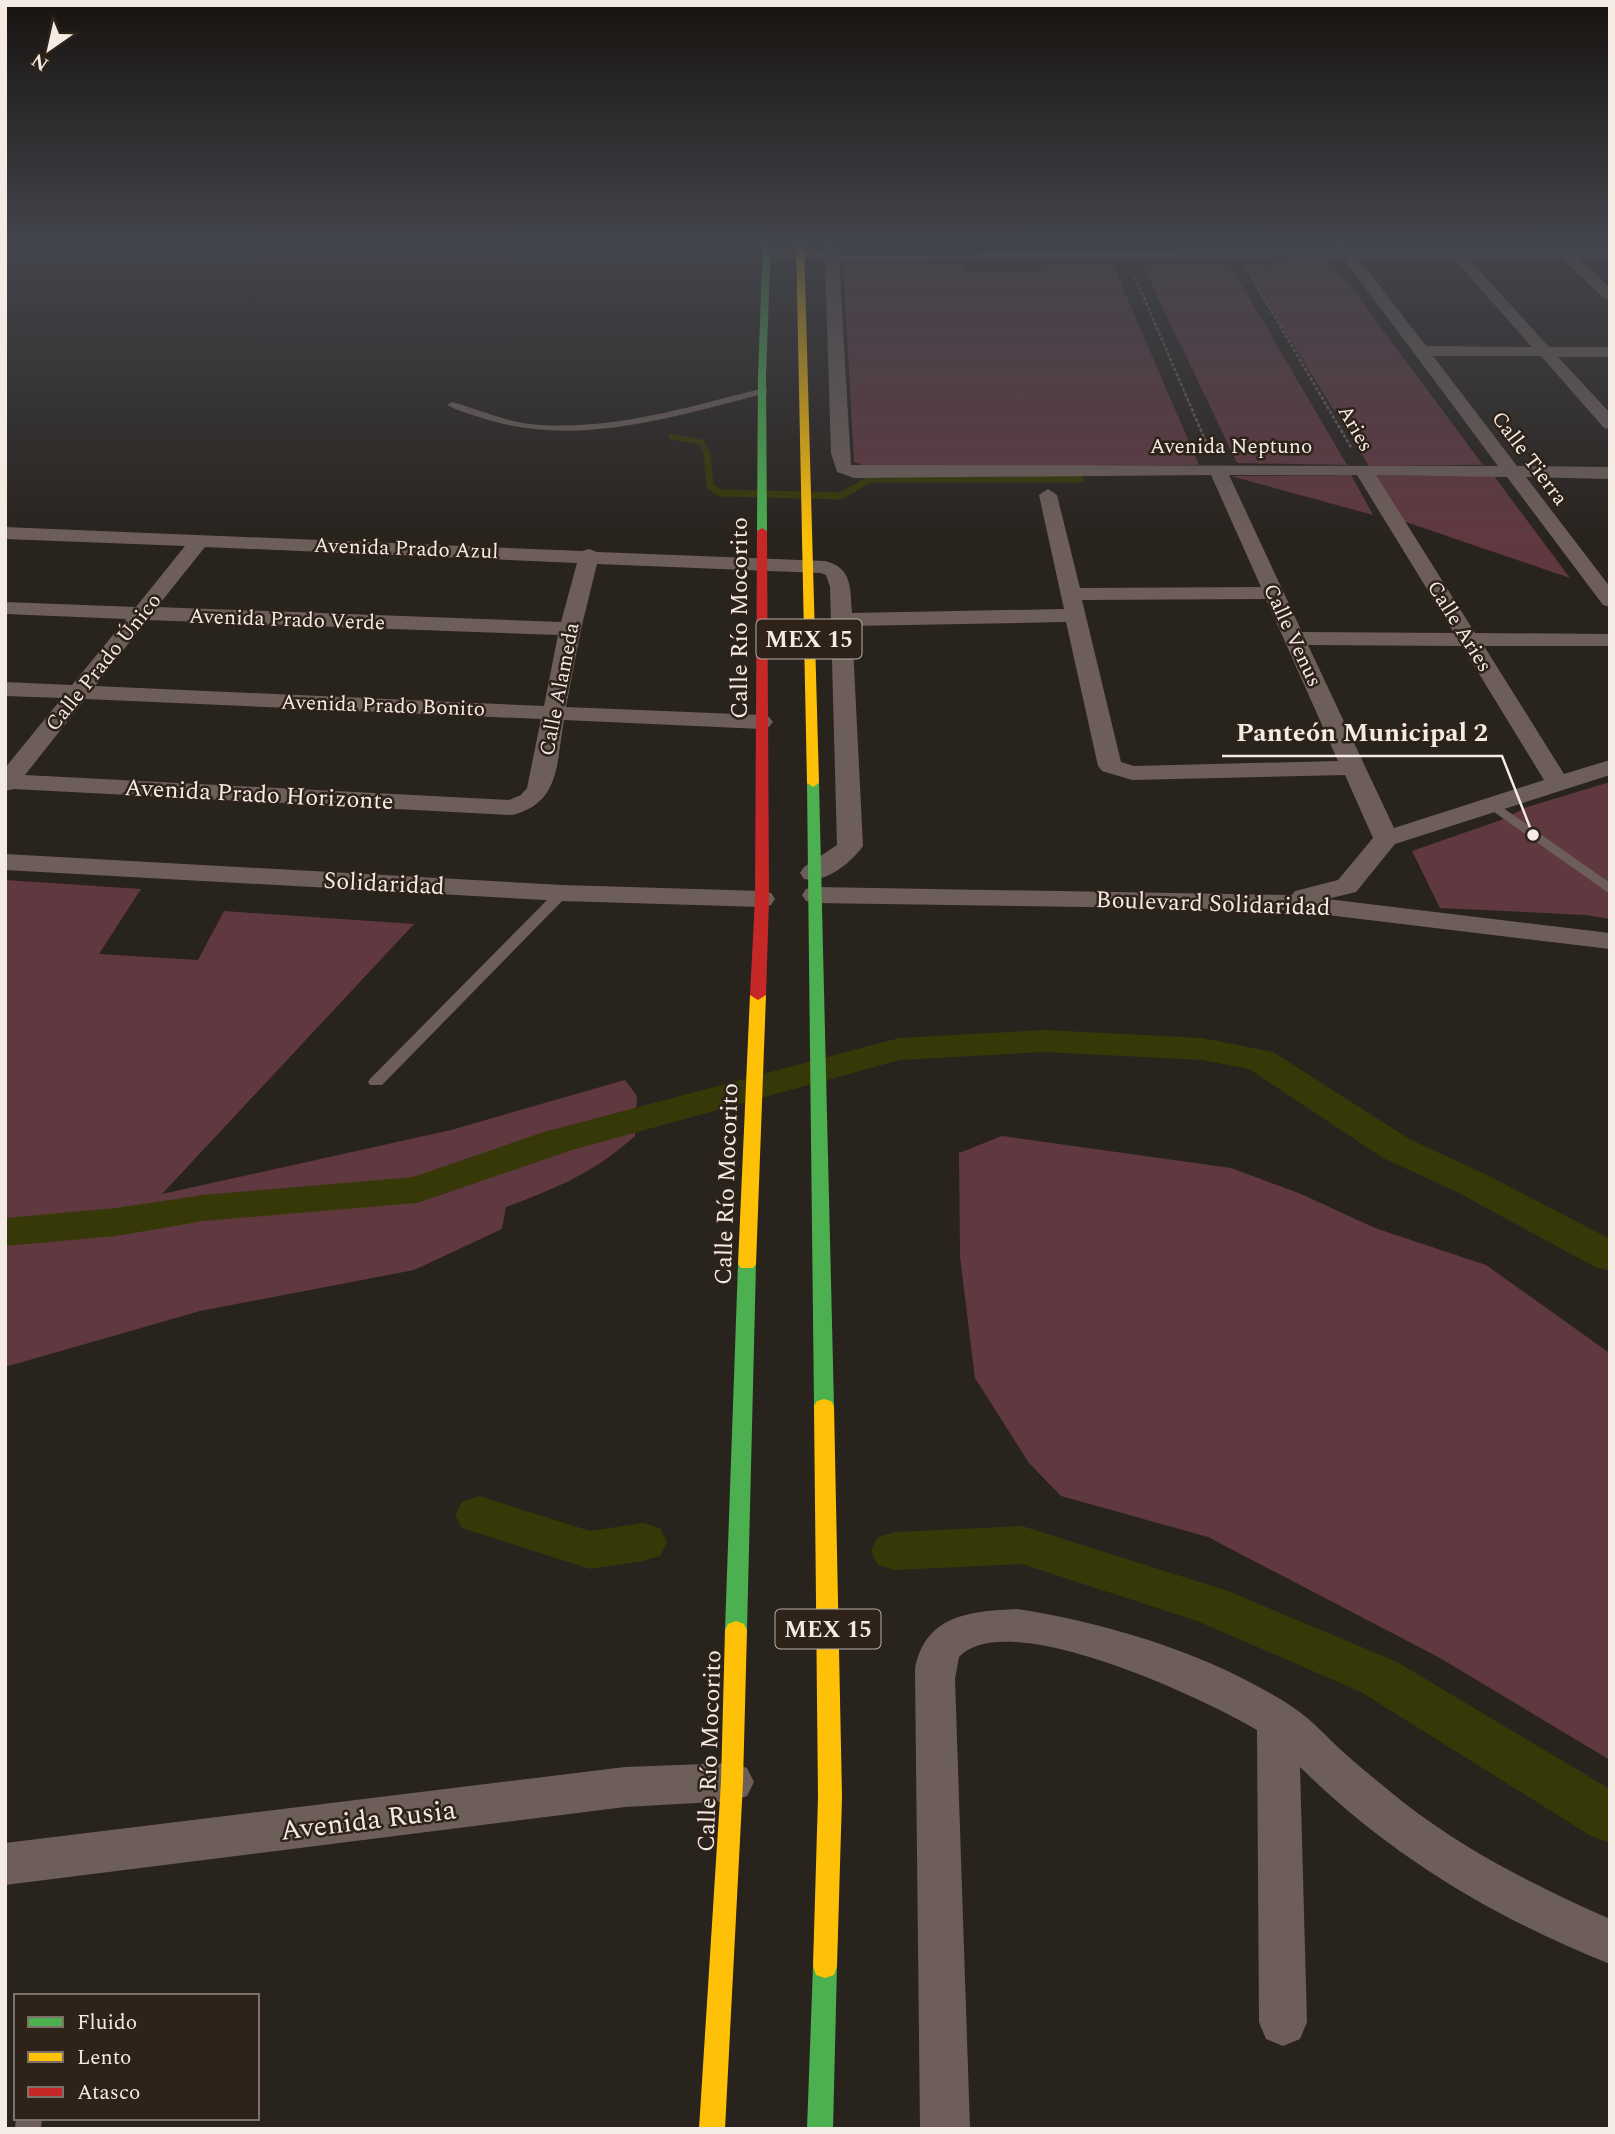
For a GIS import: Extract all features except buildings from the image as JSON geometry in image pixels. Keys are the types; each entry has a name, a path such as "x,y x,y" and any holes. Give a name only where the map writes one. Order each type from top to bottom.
{"main road":[{"name":"Calle Río Mocorito","path":"712,2129 732,1782 754,1035 762,899 765,341"},
{"name":"MEX 15","path":"802,341 819,1038 830,1797 820,2129"}],"street":[{"name":"Avenida Neptuno","path":"835,341 840,453 843,468 853,472 1363,469 1610,474"},
{"name":"Calle Tierra","path":"1413,341 1610,601"},
{"path":"1535,341 1610,424"},
{"path":"1421,351 1610,352"},
{"name":"Calle Venus","path":"1217,469 1386,839"},
{"name":"Calle Aries","path":"1363,469 1558,783"},
{"path":"1048,495 1108,764 1113,769 1132,773 1354,768"},
{"name":"Avenida Prado Azul","path":"5,533 807,564"},
{"name":"Calle Prado Único","path":"6,782 200,540"},
{"name":"Calle Alameda","path":"512,808 530,800 539,789 556,713 570,629 589,555"},
{"path":"807,564 835,572 840,587 850,846 814,884"},
{"path":"841,620 1274,593"},
{"name":"Avenida Prado Verde","path":"5,608 570,629"},
{"path":"1294,638 1610,640"},
{"name":"Avenida Prado Bonito","path":"5,689 761,722"},
{"path":"1286,902 1347,886 1386,839 1610,767"},
{"name":"Avenida Prado Horizonte","path":"6,782 512,808"},
{"name":"Solidaridad","path":"5,862 562,893 762,899"},
{"name":"Boulevard Solidaridad","path":"814,884 1286,902 1610,941"},
{"path":"945,2129 934,1679 938,1655 943,1647 962,1633 1021,1625 1066,1633 1180,1672 1278,1720 1385,1814 1451,1863 1512,1897 1610,1942"},
{"path":"1278,1720 1283,2022"},
{"name":"Avenida Rusia","path":"5,1864 625,1787 732,1782"}],"lane":[{"path":"452,405 518,425 561,428 628,421 764,391"},
{"path":"1492,804 1610,890"},
{"path":"376,1082 562,893"}],"path":[{"path":"1162,341 1217,469"},
{"name":"Aries","path":"1288,341 1363,469"}],"shaded area":[{"path":"847,341 1145,341 1199,465 871,468 854,462"},
{"path":"1179,341 1274,341 1347,465 1237,463"},
{"path":"1291,341 1391,341 1483,465 1369,466"},
{"path":"1351,475 1373,515 1231,476"},
{"path":"1374,475 1494,476 1570,578 1403,521"},
{"path":"1610,782 1610,919 1586,915 1440,908 1412,851 1501,820 1527,807"},
{"path":"5,880 141,889 99,954 198,960 224,911 414,924 162,1194 451,1130 625,1080 637,1096 635,1136 589,1170 506,1207 502,1229 414,1270 200,1311 5,1367"},
{"path":"1002,1136 1231,1168 1301,1194 1375,1228 1486,1265 1608,1352 1610,1760 1440,1658 1208,1537 1061,1496 1029,1463 975,1378 960,1257 959,1153"}],"waterway":[{"path":"671,437 702,442 707,455"},
{"path":"707,453 710,486 720,493 841,496 870,479 1080,479"},
{"path":"5,1232 116,1222 203,1208 417,1190 558,1141 899,1049 1044,1041 1202,1049 1260,1060 1397,1149 1469,1182 1610,1257"},
{"path":"479,1515 590,1550 643,1542"},
{"path":"895,1551 1022,1545 1211,1605 1379,1677 1610,1818"}],"traffic: fast":[{"path":"762,531 763,341"},
{"path":"813,783 824,1406"},
{"path":"736,1630 747,1264"},
{"path":"820,2129 825,1966"}],"traffic: slow":[{"path":"802,341 813,783"},
{"path":"747,1264 758,995"},
{"path":"824,1406 830,1797 825,1966"},
{"path":"712,2129 732,1782 736,1630"}],"traffic: jam":[{"path":"758,995 762,899 762,531"}],"place":[{"name":"Panteón Municipal 2","path":"1533,835"}]}
